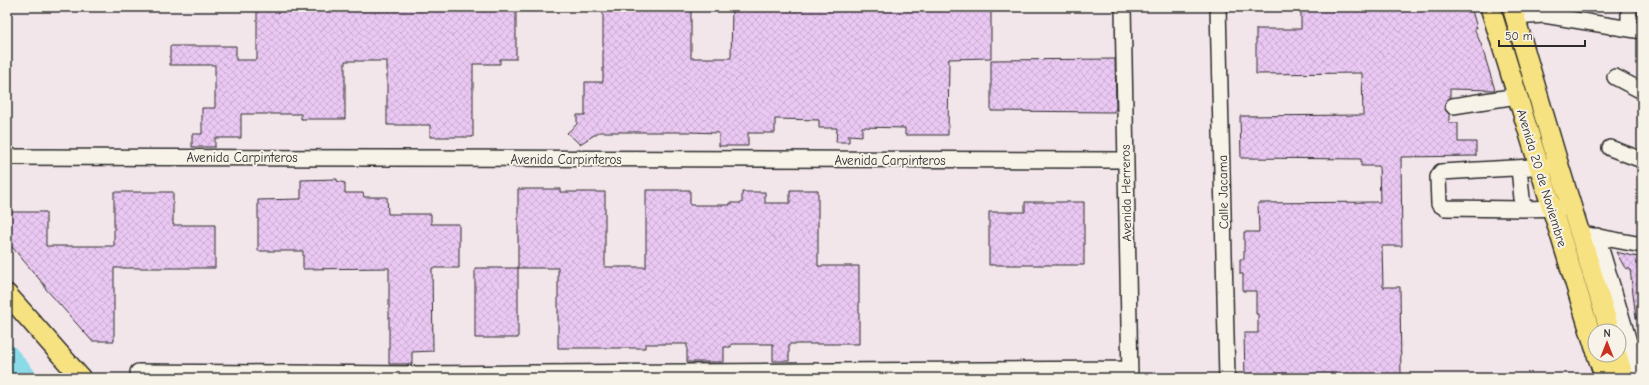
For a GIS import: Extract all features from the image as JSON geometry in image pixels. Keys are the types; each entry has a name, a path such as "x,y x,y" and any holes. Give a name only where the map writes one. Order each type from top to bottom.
{"main road":[{"name":"Avenida 20 de Noviembre","path":"1490,7 1587,323"},
{"name":"Avenida 20 de Noviembre","path":"1514,12 1572,208 1588,235 1608,323"},
{"path":"7,294 81,378"},
{"path":"1600,363 1605,378"},
{"path":"1619,363 1624,378"}],"street":[{"name":"Avenida Herreros","path":"1123,7 1130,373"},
{"name":"Calle Jacama","path":"1218,7 1227,378"},
{"path":"1514,12 1543,11 1635,30 1629,7"},
{"path":"1615,77 1642,91"},
{"path":"1453,106 1517,96"},
{"path":"1610,148 1642,160"},
{"name":"Avenida Carpinteros","path":"7,157 1126,160"},
{"path":"1559,166 1441,172 1438,178 1438,201 1439,204 1445,208 1572,208"},
{"path":"1520,168 1523,209"},
{"path":"1559,235 1588,235 1642,245"},
{"path":"1588,235 1640,378"},
{"path":"138,372 365,376 1130,373"}],"building":[{"path":"257,7 516,7 516,59 500,59 500,64 473,64 473,137 430,137 430,125 387,125 387,61 345,61 345,119 301,119 301,114 241,114 241,138 215,138 215,147 192,147 192,134 202,134 202,108 215,108 215,65 170,65 170,46 236,46 236,60 257,60"},
{"path":"603,7 691,7 691,58 731,58 732,7 991,7 991,58 949,59 948,135 905,135 905,128 862,127 862,136 849,135 849,142 836,142 837,128 819,128 819,120 775,119 775,133 748,133 748,146 719,146 719,133 689,132 599,132 580,144 567,133 577,124 577,115 585,115 585,82 603,82"},
{"path":"1301,7 1471,7 1477,28 1474,28 1481,44 1495,90 1450,89 1450,98 1445,103 1444,108 1449,114 1449,123 1458,123 1458,142 1476,142 1476,156 1401,157 1402,246 1382,246 1383,287 1400,287 1401,378 1245,378 1244,333 1258,333 1258,314 1256,314 1256,291 1243,291 1243,274 1240,274 1240,259 1244,259 1244,232 1259,232 1258,203 1380,202 1379,166 1361,166 1361,159 1241,158 1240,116 1363,115 1362,73 1256,74 1256,29 1301,29"},
{"path":"1115,59 1116,108 1114,112 991,111 991,60"},
{"path":"337,179 337,181 345,183 345,193 363,193 364,197 387,197 388,214 431,214 431,224 459,224 459,268 432,268 433,351 412,352 412,364 389,364 389,268 303,269 303,251 258,251 258,200 301,199 301,180"},
{"path":"518,189 560,189 560,192 605,192 605,267 646,267 646,190 690,190 690,205 730,205 730,203 742,203 742,192 765,192 765,203 790,203 790,190 818,190 818,266 859,266 859,344 789,344 789,361 773,361 773,344 731,344 731,347 724,347 724,362 687,362 687,344 645,344 645,348 558,348 558,268 518,268"},
{"path":"114,192 173,192 173,225 215,225 215,268 114,268 114,341 92,341 45,288 45,286 7,241 7,212 46,212 46,246 114,246"},
{"path":"1025,202 1084,202 1084,265 989,265 989,212 1025,212"},
{"path":"1616,252 1642,258 1642,317 1636,318 1630,269 1625,268"},
{"path":"475,268 518,268 518,338 475,338"}],"waterway":[{"path":"7,354 27,378"}]}
